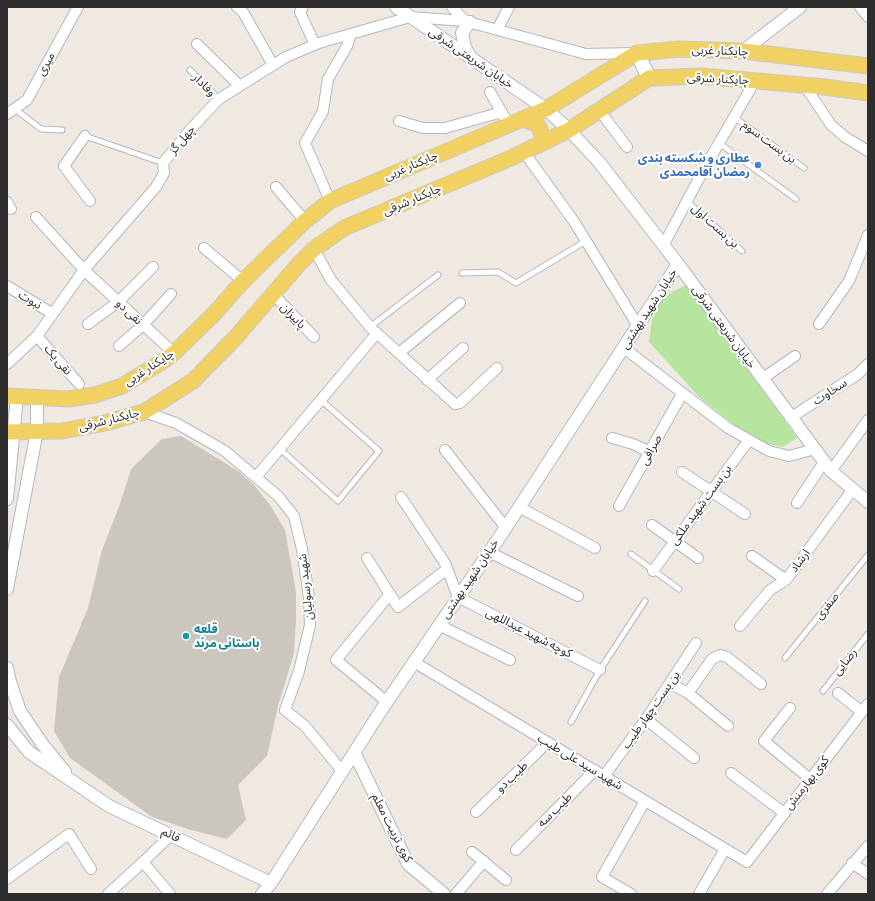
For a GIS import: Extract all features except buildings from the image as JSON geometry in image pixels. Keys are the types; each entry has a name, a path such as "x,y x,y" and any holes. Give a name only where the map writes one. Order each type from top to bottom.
{"main road":[{"name":"چایکنار غربی","path":"12,397 37,397 68,400 95,395 122,386 160,364 174,353 214,314 243,281 304,221 330,201 511,119 546,109 637,53 680,49 743,51 868,66"},
{"path":"637,53 648,78"},
{"name":"چایکنار شرقی","path":"10,432 62,431 105,423 144,412 193,381 236,337 314,249 344,228 543,143 569,130 648,78 700,76 825,87 868,93"},
{"path":"511,119 537,124 543,136 543,143"}],"street":[{"name":"میری","path":"11,112 27,100 78,7"},
{"path":"237,7 243,12 273,65"},
{"path":"303,7 300,12 315,45"},
{"name":"خیابان شریعتی شرقی","path":"396,7 546,109 569,130 599,162 678,264 790,418 828,466 868,502"},
{"path":"452,7 468,21"},
{"path":"497,30 509,7"},
{"path":"743,51 800,7"},
{"path":"860,7 868,17"},
{"path":"410,17 468,21 586,54 637,53"},
{"name":"چهل گز","path":"7,364 37,336 84,270 156,187 164,173 163,163 219,99 286,57 315,45 410,17"},
{"path":"468,21 464,28 462,40 472,59"},
{"path":"330,201 306,143 323,111 328,79 347,46 351,34"},
{"path":"198,44 240,86"},
{"path":"663,246 719,143 755,81"},
{"path":"805,86 831,125 845,137 868,151"},
{"path":"490,92 511,119"},
{"path":"599,110 627,147"},
{"path":"399,121 423,128 445,128 511,119"},
{"path":"85,136 64,166 90,201"},
{"path":"524,152 586,241 638,326"},
{"path":"276,187 304,221"},
{"name":"نقی دو","path":"36,217 84,270 174,353"},
{"path":"819,324 849,281 868,235"},
{"path":"204,248 243,281"},
{"path":"314,249 330,280 373,330 457,405 497,368"},
{"name":"خیابان شهید بهشتی","path":"262,894 271,883 387,702 506,528 678,264"},
{"path":"88,324 118,302 153,267"},
{"name":"نبوت","path":"7,286 53,314"},
{"path":"119,346 143,325 171,294"},
{"name":"پاییزان","path":"273,294 314,338"},
{"path":"399,354 460,303"},
{"path":"256,477 321,400 373,330"},
{"name":"نقی یک","path":"37,336 79,384"},
{"path":"428,380 463,348"},
{"path":"624,348 728,428 769,451 789,456 815,449"},
{"path":"762,379 795,356"},
{"name":"سخاوت","path":"790,418 858,374 868,364"},
{"name":"صرافی","path":"619,506 682,394"},
{"path":"7,499 12,397"},
{"path":"7,589 37,432 37,397"},
{"name":"شهید رسولیان","path":"144,412 176,423 224,451 278,496 294,516 302,549 309,598 310,625 299,671 285,710 305,726 342,771"},
{"path":"797,503 868,420"},
{"path":"612,438 633,444 650,452"},
{"name":"بن بست شهید ملکی","path":"653,571 749,440"},
{"path":"446,450 506,528"},
{"path":"682,472 745,514"},
{"name":"ارشاد","path":"740,626 770,590 786,580 854,489"},
{"path":"401,497 447,569 458,597"},
{"path":"519,507 595,548"},
{"path":"652,525 698,558"},
{"path":"489,552 578,596"},
{"path":"752,556 786,580"},
{"path":"367,558 398,607 447,569"},
{"path":"387,702 336,660 390,594"},
{"name":"کوچه شهید عبداللهی","path":"458,597 600,670"},
{"path":"439,625 510,660"},
{"name":"بن بست چهار طیب","path":"604,776 646,719 696,643"},
{"path":"688,693 712,659 720,655 727,657 761,684"},
{"name":"شهید سید علی طیب","path":"414,662 747,862"},
{"path":"7,668 8,682 20,711 43,745 73,782"},
{"path":"670,684 688,693 728,726"},
{"path":"838,693 865,708"},
{"path":"790,708 764,741 810,779"},
{"name":"کوی بهارمنش","path":"747,862 865,708"},
{"path":"646,719 694,758"},
{"name":"قائم","path":"7,725 29,752 109,806 271,883"},
{"name":"طیب دو","path":"476,812 548,742"},
{"name":"کوی تربیت معلم","path":"354,752 408,864 444,894"},
{"name":"طیب سه","path":"516,850 594,770"},
{"path":"732,773 784,813"},
{"path":"632,894 602,877 645,801"},
{"path":"7,879 69,834 91,869"},
{"path":"108,894 144,862 171,835"},
{"path":"827,894 868,846"},
{"path":"700,894 725,849"},
{"path":"472,852 506,880"},
{"path":"456,894 484,861"},
{"path":"144,862 170,894"},
{"path":"852,863 868,874"}],"lane":[{"name":"وفادار","path":"190,70 219,99"},
{"path":"11,112 41,129 62,130"},
{"name":"بن بست سوم","path":"734,117 804,168"},
{"path":"85,136 163,163"},
{"path":"719,143 796,199"},
{"name":"بن بست اول","path":"687,201 742,251"},
{"path":"462,273 498,272 516,283 586,241"},
{"path":"373,330 438,274"},
{"path":"280,449 338,501 380,451 321,400"},
{"path":"631,554 679,589"},
{"name":"صفری","path":"785,658 868,555"},
{"path":"572,722 600,670 645,601"},
{"name":"رضایی","path":"823,691 868,634"}],"green space":[{"path":"686,285 797,438 783,447 755,441 699,397 649,342 652,319 660,298"}],"place":[{"name":"عطاری و شکسته بندی رمضان آقامحمدی","path":"758,165"},
{"name":"قلعه باستانی مرند","path":"186,636"}]}
